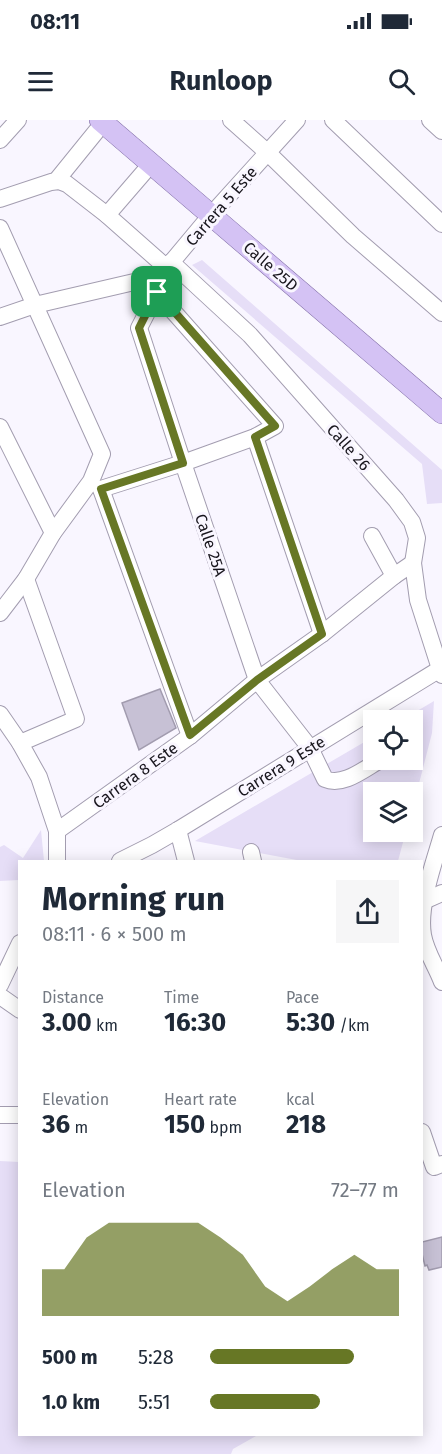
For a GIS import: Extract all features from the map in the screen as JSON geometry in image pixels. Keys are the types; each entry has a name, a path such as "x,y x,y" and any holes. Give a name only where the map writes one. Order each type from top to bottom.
{"main road":[{"name":"Calle 25D","path":"101,121 442,413"}],"street":[{"path":"0,140 18,120"},
{"path":"231,120 353,236 442,313"},
{"name":"Carrera 5 Este","path":"139,328 164,275 211,215 297,120"},
{"path":"333,120 442,224"},
{"path":"430,120 442,131"},
{"path":"0,199 62,182 101,121"},
{"path":"107,215 150,164"},
{"path":"62,182 107,215 164,275 275,426 255,437 183,463 96,485"},
{"path":"0,228 102,454 96,485 53,533 26,579 0,613"},
{"path":"0,317 35,305 164,275"},
{"name":"Calle 26","path":"164,275 250,335 396,500 412,522 417,538 413,563 418,600 441,672"},
{"name":"Calle 25A","path":"139,328 257,680 310,748 325,779 332,782 343,781 363,769"},
{"path":"2,437 53,533"},
{"path":"255,437 322,634"},
{"path":"96,485 190,735"},
{"path":"372,536 394,576"},
{"name":"Carrera 8 Este","path":"57,831 190,735 257,680 322,634 413,563"},
{"path":"20,743 76,719 26,579"},
{"name":"Carrera 9 Este","path":"122,860 178,830 310,748 441,672"},
{"path":"0,714 39,777 57,831 57,860"},
{"path":"178,830 186,860"},
{"path":"436,974 423,934 424,901 442,835"},
{"path":"424,901 442,893"},
{"path":"0,985 18,947"},
{"path":"0,996 18,1009"},
{"path":"0,1115 18,1115"},
{"path":"423,1134 438,1166"}],"shaded area":[{"path":"202,260 442,470 442,503 427,504 422,464 192,265"},
{"path":"434,701 432,733 423,768 423,710 419,710"},
{"path":"363,743 363,770 422,770 419,782 363,782 363,842 403,842 398,860 297,860 195,841"},
{"path":"41,830 44,860 18,860 18,880 0,881 0,847 4,845 23,858"},
{"path":"0,1161 18,1162 18,1436 256,1436 233,1449 231,1454 0,1454"}],"building":[{"path":"160,689 176,728 139,750 122,703"},
{"path":"442,1237 442,1267 429,1270 427,1265 425,1266 423,1242"}],"route":[{"path":"157,292 275,426 255,437 322,634 257,680 190,735 101,489 183,463 139,328 157,292"}]}
